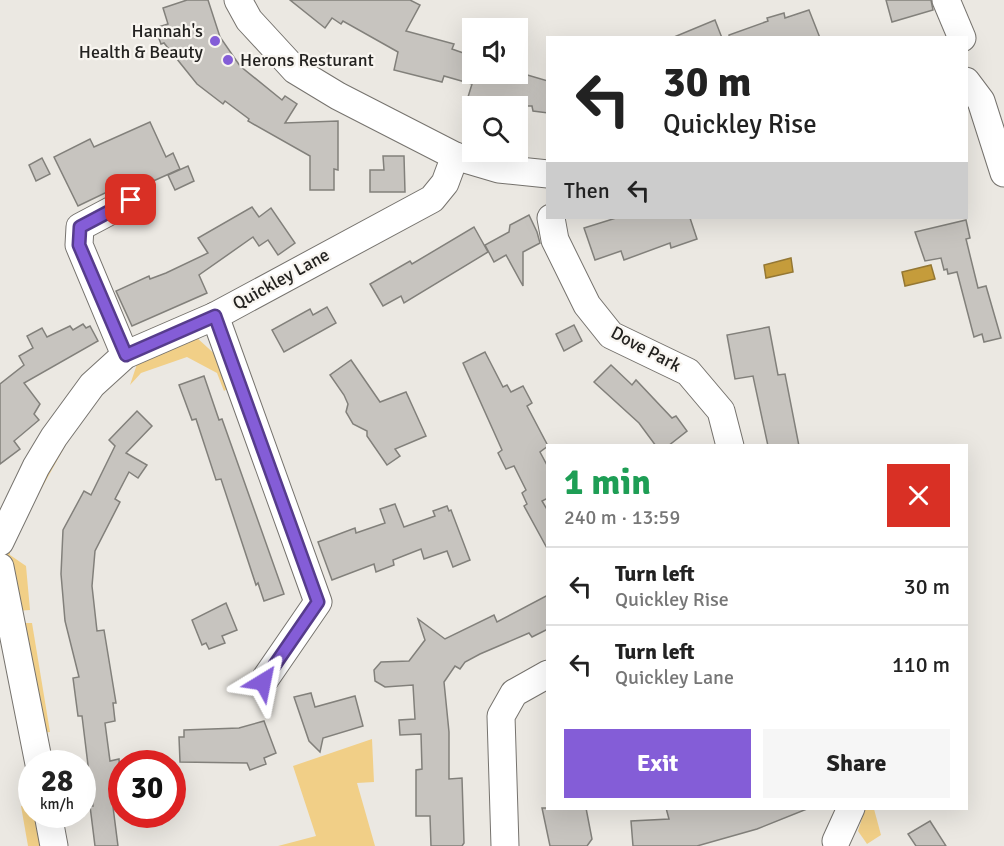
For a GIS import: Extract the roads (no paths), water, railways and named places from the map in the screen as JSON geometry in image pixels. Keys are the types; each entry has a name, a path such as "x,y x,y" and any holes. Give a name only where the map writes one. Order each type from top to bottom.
{"street":[{"path":"238,0 249,20 295,70 396,128 455,156 499,169 546,174"},
{"path":"946,0 961,36"},
{"path":"968,84 981,101 1004,173"},
{"name":"Quickley Lane","path":"0,542 36,467 54,437 92,385 126,355 215,316 432,199 445,183 455,156"},
{"path":"126,355 79,245 80,227 131,200"},
{"name":"Dove Park","path":"552,219 555,240 587,305 610,335 688,372 721,411 729,444"},
{"path":"215,316 318,602 265,683"},
{"path":"0,567 36,750"},
{"path":"505,846 501,716 514,693 546,675"},
{"path":"832,844 850,810"},
{"path":"51,828 54,846"}],"place":[{"name":"Hannah's Health & Beauty","path":"215,41"},
{"name":"Herons Resturant","path":"228,60"}]}
